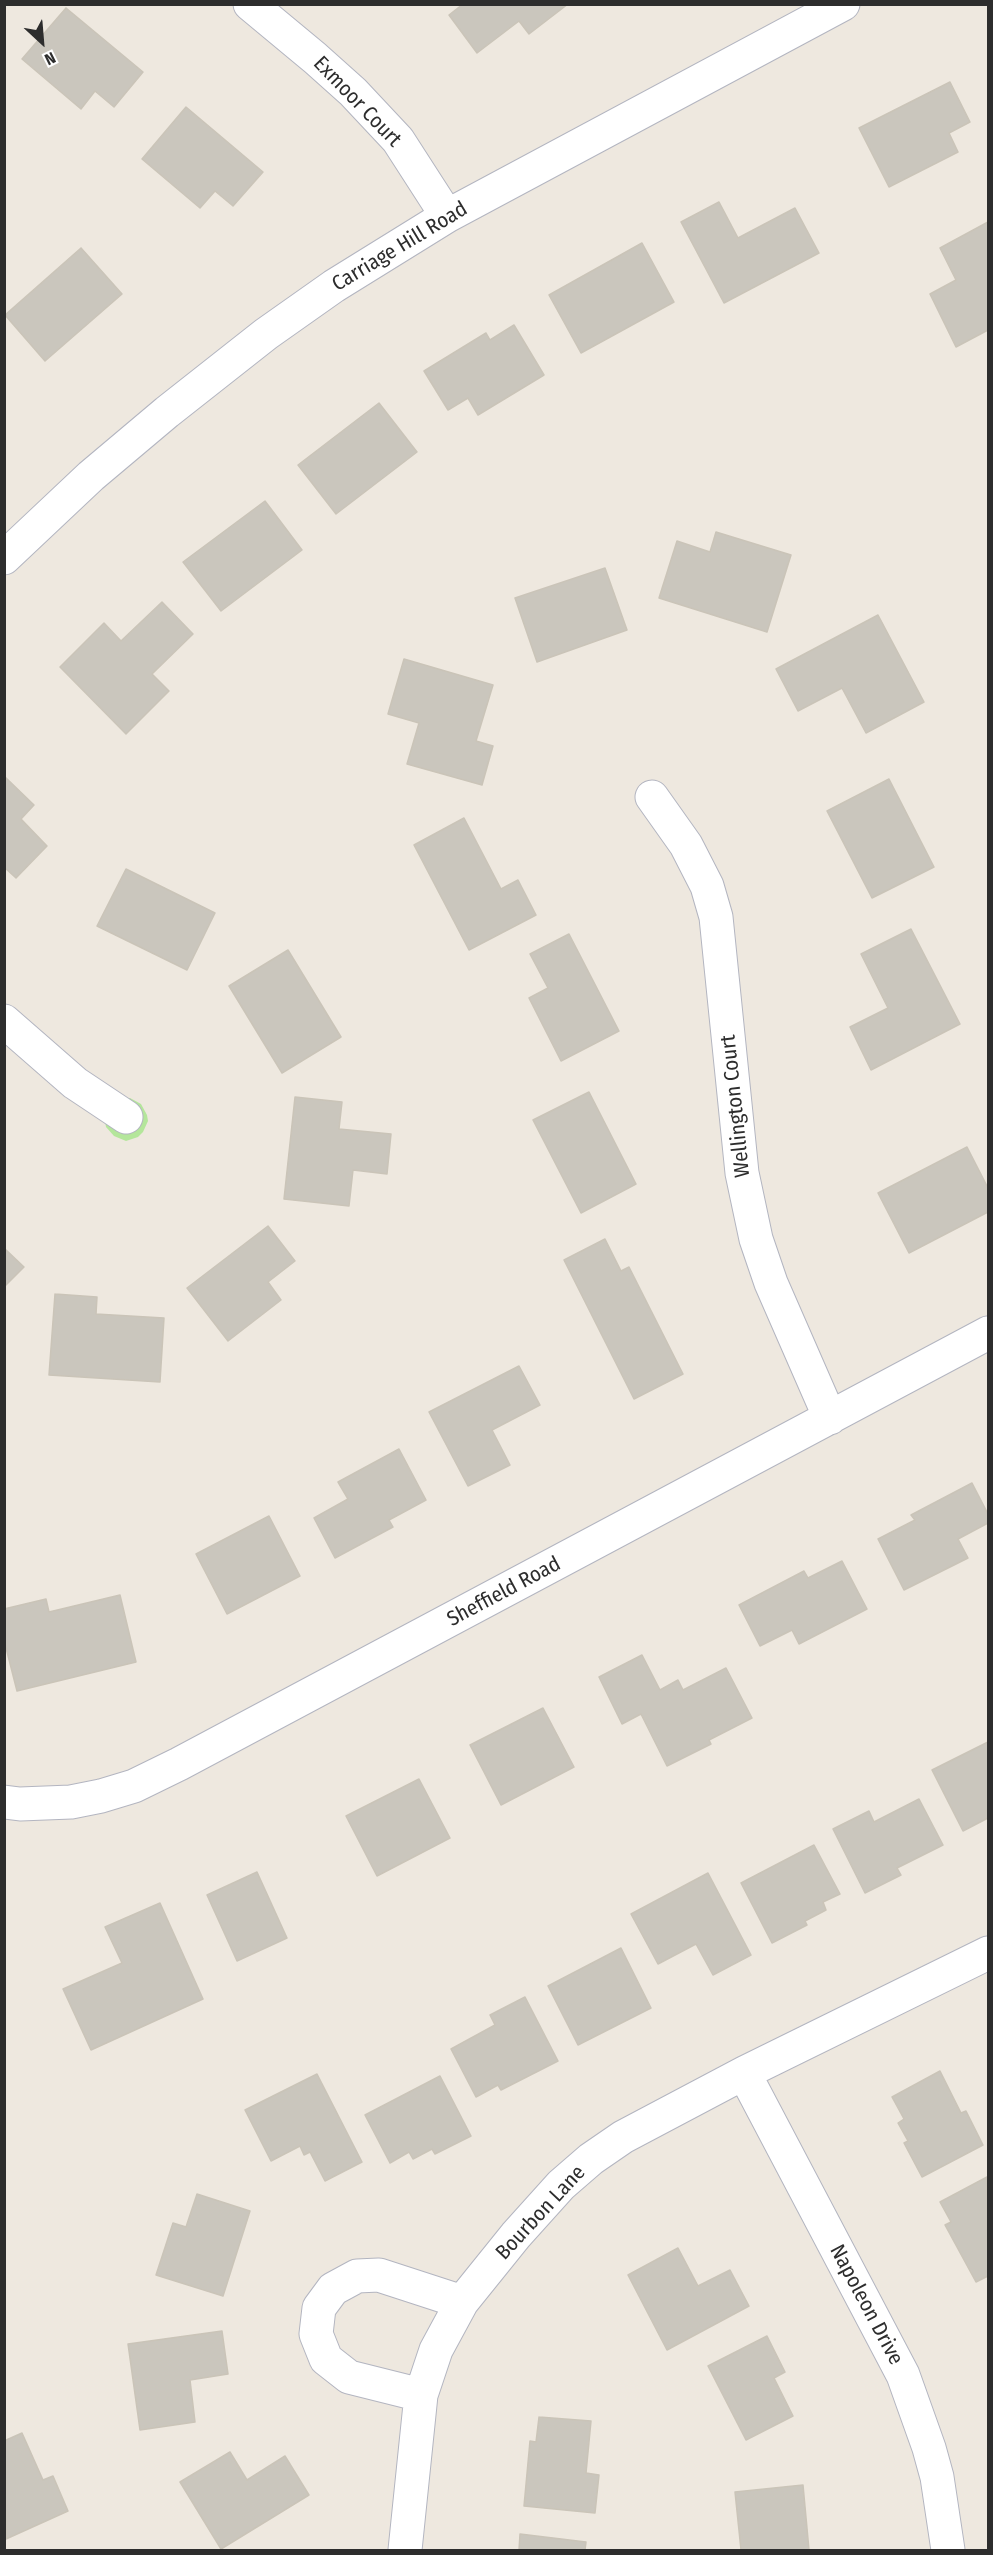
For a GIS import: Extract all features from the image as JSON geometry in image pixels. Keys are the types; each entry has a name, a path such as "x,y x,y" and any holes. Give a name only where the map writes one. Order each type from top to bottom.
{"street":[{"name":"Exmoor Court","path":"250,4 315,57 353,92 398,140 447,216"},
{"name":"Carriage Hill Road","path":"4,558 91,477 166,412 257,341 334,286 447,216 843,4"},
{"name":"Wellington Court","path":"652,797 686,845 708,886 716,917 742,1173 756,1239 771,1283 830,1418"},
{"path":"4,1021 75,1083 126,1117"},
{"name":"Sheffield Road","path":"4,1802 20,1804 71,1802 134,1786 988,1334"},
{"name":"Bourbon Lane","path":"405,2550 421,2395 436,2350 462,2302 516,2235 561,2185 591,2159 623,2137 744,2073 988,1953"},
{"name":"Napoleon Drive","path":"744,2073 903,2375 932,2457 948,2550"},
{"path":"421,2395 349,2377 326,2359 316,2334 319,2308 333,2289 357,2276 379,2275 462,2302"}],"green space":[{"path":"124,1098 130,1098 141,1104 148,1121 138,1137 126,1141 114,1136 106,1127 105,1121"}],"building":[{"path":"463,4 568,4 529,34 519,21 477,53 449,15"},
{"path":"66,8 143,72 114,107 95,91 81,109 22,59"},
{"path":"950,82 970,122 949,133 958,152 889,187 859,128"},
{"path":"186,107 263,172 233,206 215,191 200,208 142,159"},
{"path":"719,202 738,238 795,208 819,253 724,303 681,222"},
{"path":"988,222 988,330 956,347 930,294 956,280 940,248"},
{"path":"642,243 674,302 581,353 549,295"},
{"path":"81,248 122,294 45,361 5,315"},
{"path":"514,325 544,375 478,415 468,398 448,410 424,371 486,333 490,340"},
{"path":"379,403 417,452 336,514 298,465"},
{"path":"265,501 302,550 221,611 183,562"},
{"path":"716,532 791,555 767,632 659,598 677,541 710,552"},
{"path":"605,568 627,630 537,662 515,598"},
{"path":"162,602 193,634 152,674 169,691 126,734 60,667 104,623 121,641"},
{"path":"878,615 924,702 866,733 842,688 798,711 776,669"},
{"path":"404,659 493,685 476,741 493,746 482,785 407,764 419,723 388,714"},
{"path":"4,776 34,805 21,819 47,846 16,878 4,867"},
{"path":"889,779 934,867 872,898 827,811"},
{"path":"464,818 501,889 518,880 536,915 469,950 414,845"},
{"path":"126,869 215,913 187,970 97,926"},
{"path":"911,929 960,1024 871,1070 850,1027 888,1008 861,954"},
{"path":"569,934 619,1031 561,1061 529,998 548,988 530,954"},
{"path":"288,950 341,1037 282,1073 229,986"},
{"path":"589,1092 636,1184 581,1213 533,1120"},
{"path":"295,1097 342,1102 339,1129 391,1134 387,1174 353,1170 349,1206 284,1199"},
{"path":"967,1147 988,1188 988,1212 909,1253 878,1193"},
{"path":"268,1226 295,1261 268,1282 281,1300 228,1341 187,1288"},
{"path":"605,1239 621,1271 629,1267 683,1374 634,1399 564,1260"},
{"path":"4,1248 24,1267 4,1287"},
{"path":"55,1294 97,1297 96,1314 164,1318 160,1382 49,1375"},
{"path":"519,1366 540,1405 492,1430 510,1465 468,1486 429,1412"},
{"path":"399,1449 426,1500 389,1520 393,1527 335,1558 314,1518 348,1499 338,1482"},
{"path":"972,1483 988,1514 988,1523 958,1539 968,1558 904,1590 878,1539 915,1520 911,1515"},
{"path":"269,1516 300,1576 227,1614 196,1554"},
{"path":"842,1561 867,1609 799,1644 792,1630 760,1646 739,1605 804,1571 808,1578"},
{"path":"120,1595 136,1662 17,1691 4,1640 4,1609 46,1599 49,1612"},
{"path":"642,1655 660,1690 678,1680 683,1690 726,1668 752,1718 709,1740 711,1744 667,1766 641,1714 622,1724 599,1677"},
{"path":"543,1708 574,1767 501,1805 470,1745"},
{"path":"988,1742 988,1818 963,1831 932,1770"},
{"path":"419,1779 450,1838 377,1876 346,1816"},
{"path":"919,1799 943,1845 897,1868 901,1875 865,1893 833,1829 869,1811 874,1822"},
{"path":"814,1845 840,1894 823,1902 826,1910 805,1921 807,1925 772,1943 741,1883"},
{"path":"257,1872 287,1938 237,1961 207,1895"},
{"path":"708,1873 751,1955 713,1975 696,1944 658,1964 631,1914"},
{"path":"160,1903 203,1999 91,2050 63,1989 122,1963 105,1927"},
{"path":"621,1948 651,2008 578,2045 548,1986"},
{"path":"525,1997 558,2061 501,2090 498,2085 476,2097 451,2049 495,2025 490,2015"},
{"path":"940,2071 961,2113 966,2111 983,2145 922,2177 904,2143 908,2141 898,2123 904,2119 892,2097"},
{"path":"317,2074 362,2162 325,2181 310,2152 304,2155 300,2146 271,2161 245,2110"},
{"path":"440,2076 471,2136 435,2154 432,2149 413,2159 409,2152 390,2163 365,2115"},
{"path":"987,2177 988,2276 976,2282 945,2225 951,2222 940,2202"},
{"path":"197,2194 250,2211 223,2296 156,2275 173,2223 186,2227"},
{"path":"678,2248 698,2286 730,2270 749,2306 667,2350 628,2275"},
{"path":"222,2331 228,2374 190,2380 195,2422 140,2430 128,2344"},
{"path":"767,2336 785,2372 774,2378 793,2416 746,2440 708,2366"},
{"path":"539,2417 591,2421 586,2473 599,2475 595,2513 524,2506 530,2441 536,2442"},
{"path":"22,2433 43,2480 53,2476 68,2511 6,2539 4,2441"},
{"path":"230,2452 247,2480 285,2456 309,2495 221,2549 180,2482"},
{"path":"803,2485 809,2550 741,2550 735,2492"},
{"path":"520,2534 586,2542 585,2550 519,2550"}]}
